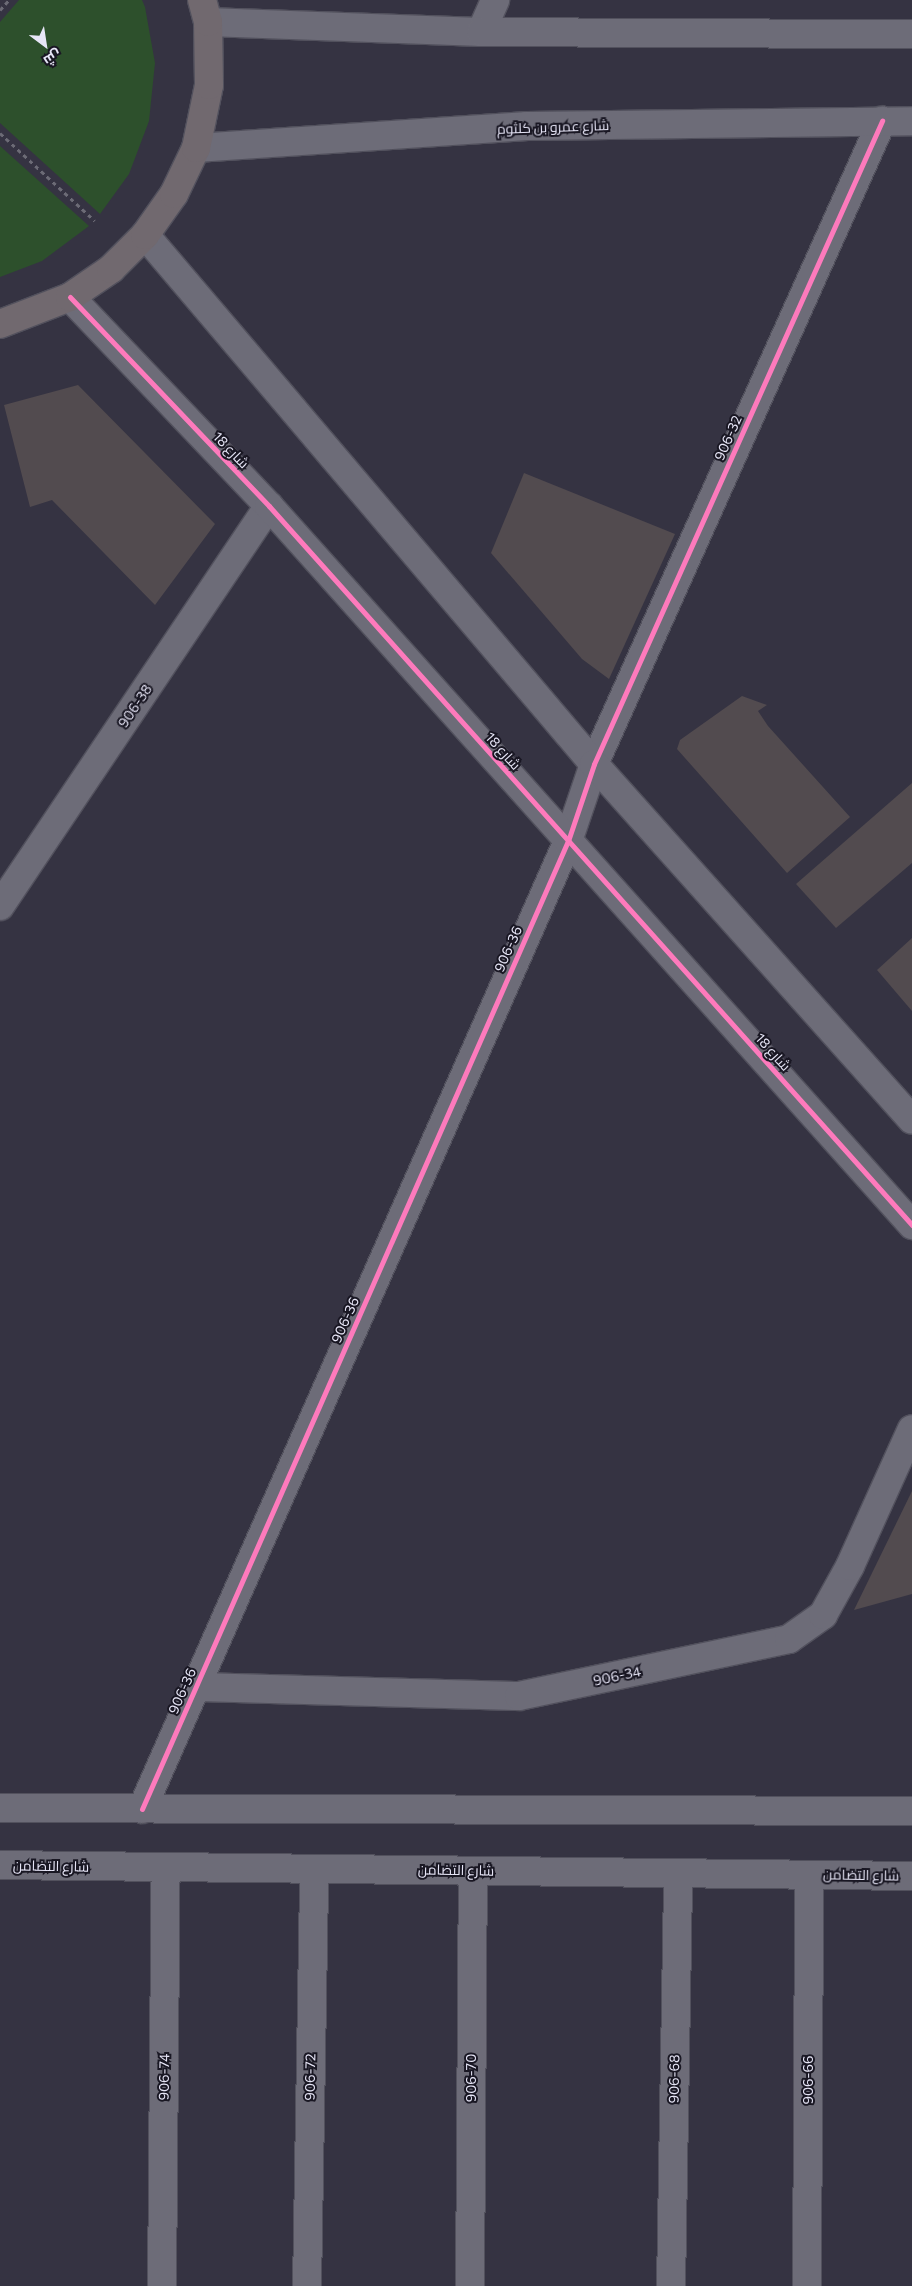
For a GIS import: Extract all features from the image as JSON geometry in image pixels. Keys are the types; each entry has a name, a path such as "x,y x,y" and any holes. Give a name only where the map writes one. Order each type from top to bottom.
{"main road":[{"path":"0,324 70,297 111,270 145,235 174,194 196,148 209,85 205,11"}],"street":[{"path":"481,32 495,0"},
{"path":"205,11 481,32 912,34"},
{"name":"906-32","path":"568,841 594,764 882,121"},
{"name":"شارع عمرو بن كلثوم","path":"196,148 528,126 912,121"},
{"path":"145,235 594,764 912,1120"},
{"name":"شارع 18","path":"70,297 269,506 912,1225"},
{"name":"906-38","path":"0,906 269,506"},
{"name":"906-36","path":"142,1809 568,841"},
{"name":"906-34","path":"196,1687 519,1696 789,1639 823,1615 850,1566 912,1429"},
{"path":"0,1808 912,1811"},
{"name":"شارع التضامن","path":"0,1865 912,1876"},
{"name":"906-74","path":"162,2286 166,1867"},
{"name":"906-72","path":"307,2286 314,1869"},
{"name":"906-70","path":"470,2286 473,1870"},
{"name":"906-68","path":"671,2286 678,1873"},
{"name":"906-66","path":"807,2286 809,1875"}],"path":[{"path":"0,10 9,0"},
{"path":"0,133 95,221"}],"green space":[{"path":"19,0 142,0 145,7 155,63 149,121 129,174 100,214 0,123 0,22"},
{"path":"0,146 89,226 42,261 0,277"}],"building":[{"path":"78,385 215,524 155,605 52,500 30,507 4,405"},
{"path":"524,473 675,534 609,679 582,659 491,553"},
{"path":"742,696 767,705 758,711 768,726 850,817 787,873 677,749 680,740"},
{"path":"912,783 912,863 836,928 796,884"},
{"path":"912,938 912,1011 877,970"},
{"path":"912,1491 912,1594 854,1610"}],"cycle path":[{"path":"142,1809 568,841 594,764 882,121"},
{"path":"70,297 269,506 912,1225"}]}
